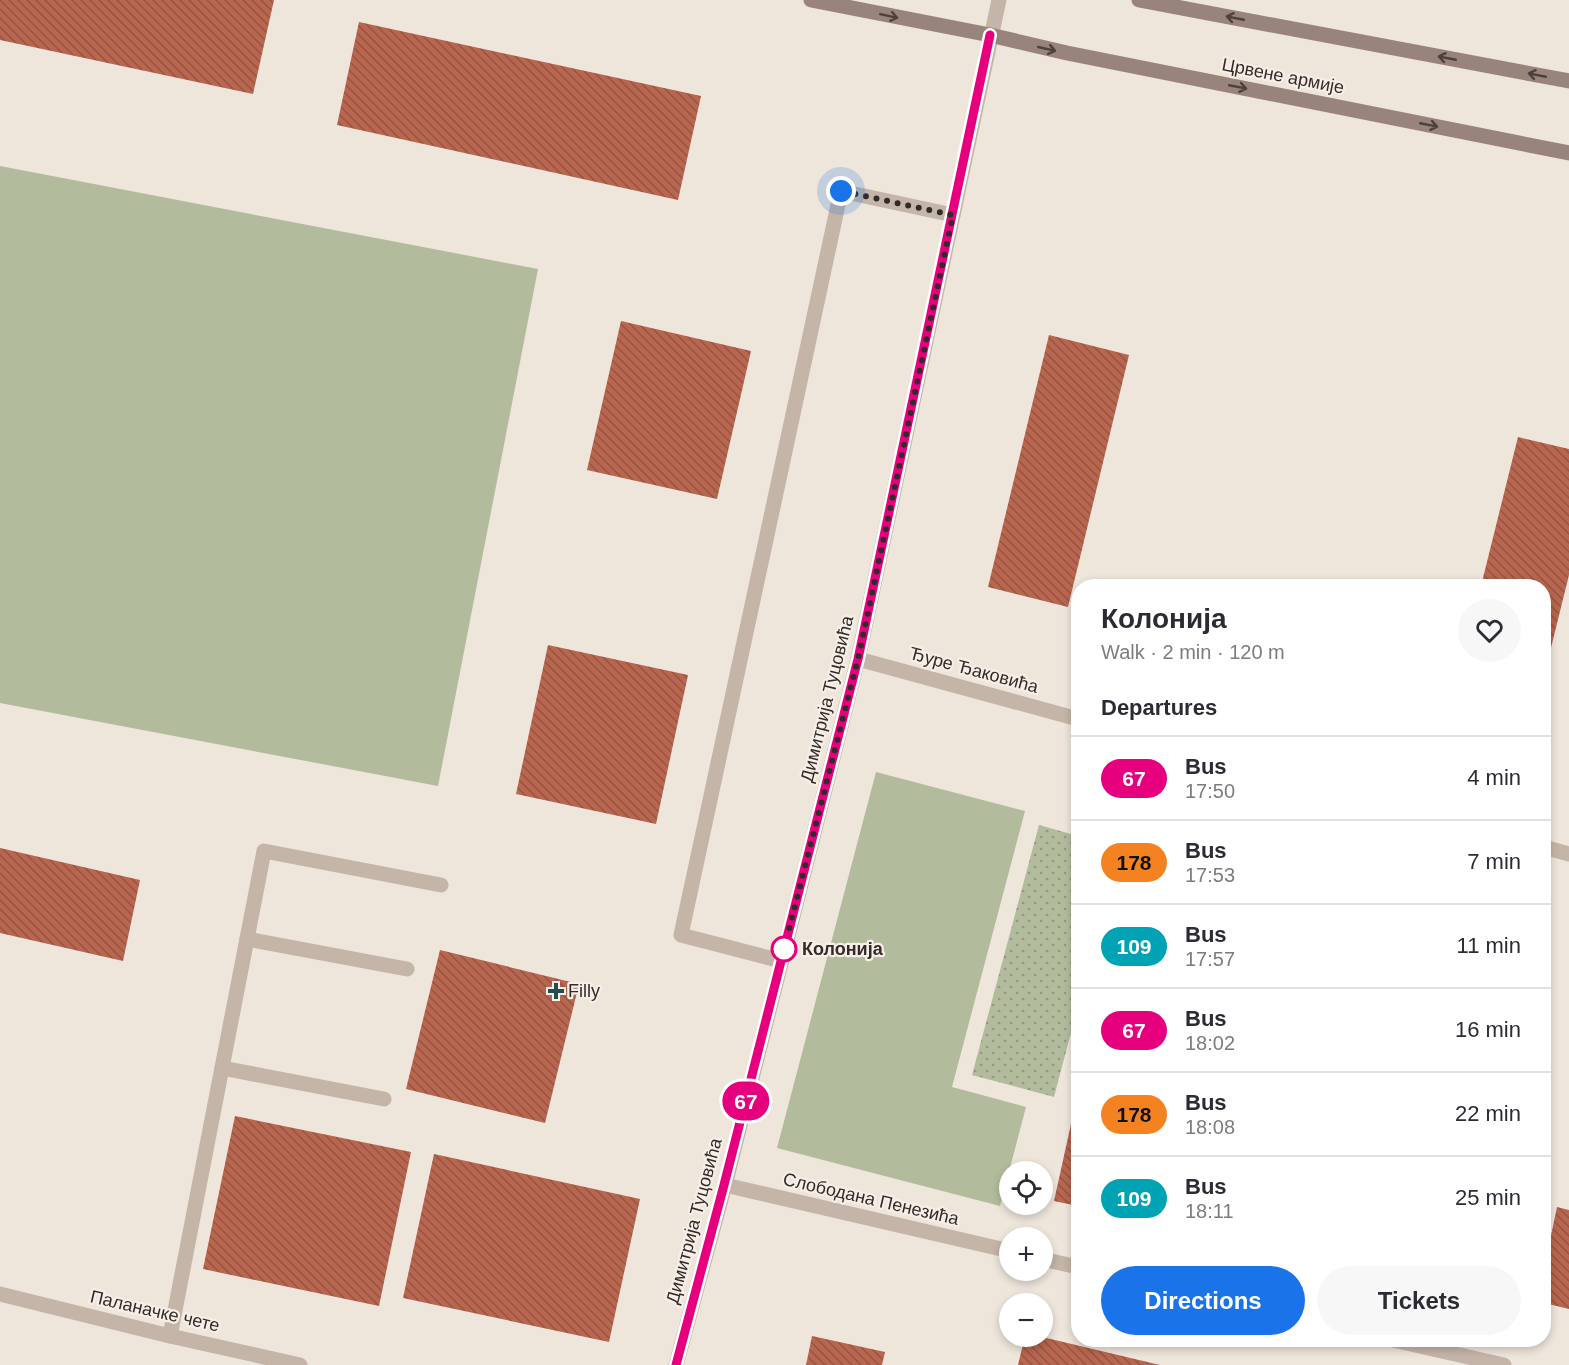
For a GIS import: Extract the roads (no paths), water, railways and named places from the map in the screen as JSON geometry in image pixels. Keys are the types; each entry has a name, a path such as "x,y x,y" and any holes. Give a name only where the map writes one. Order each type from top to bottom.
{"main road":[{"name":"Црвене армије","path":"811,0 1569,153"},
{"path":"1139,0 1569,81"}],"street":[{"name":"Димитрија Туцовића","path":"676,1365 858,659 999,0"},
{"path":"781,961 681,935 841,191 953,215"},
{"name":"Ђуре Ђаковића","path":"858,659 1071,717"},
{"path":"1551,849 1569,854"},
{"path":"170,1336 264,851 441,885"},
{"path":"248,939 406,969"},
{"path":"222,1068 384,1100"},
{"name":"Слободана Пенезића","path":"724,1185 999,1248"},
{"path":"1053,1261 1071,1265"},
{"name":"Паланачке чете","path":"0,1294 300,1365"},
{"path":"1424,1347 1504,1365"}],"place":[{"name":"Колонија","path":"784,949"},
{"name":"Filly","path":"556,991"}]}
